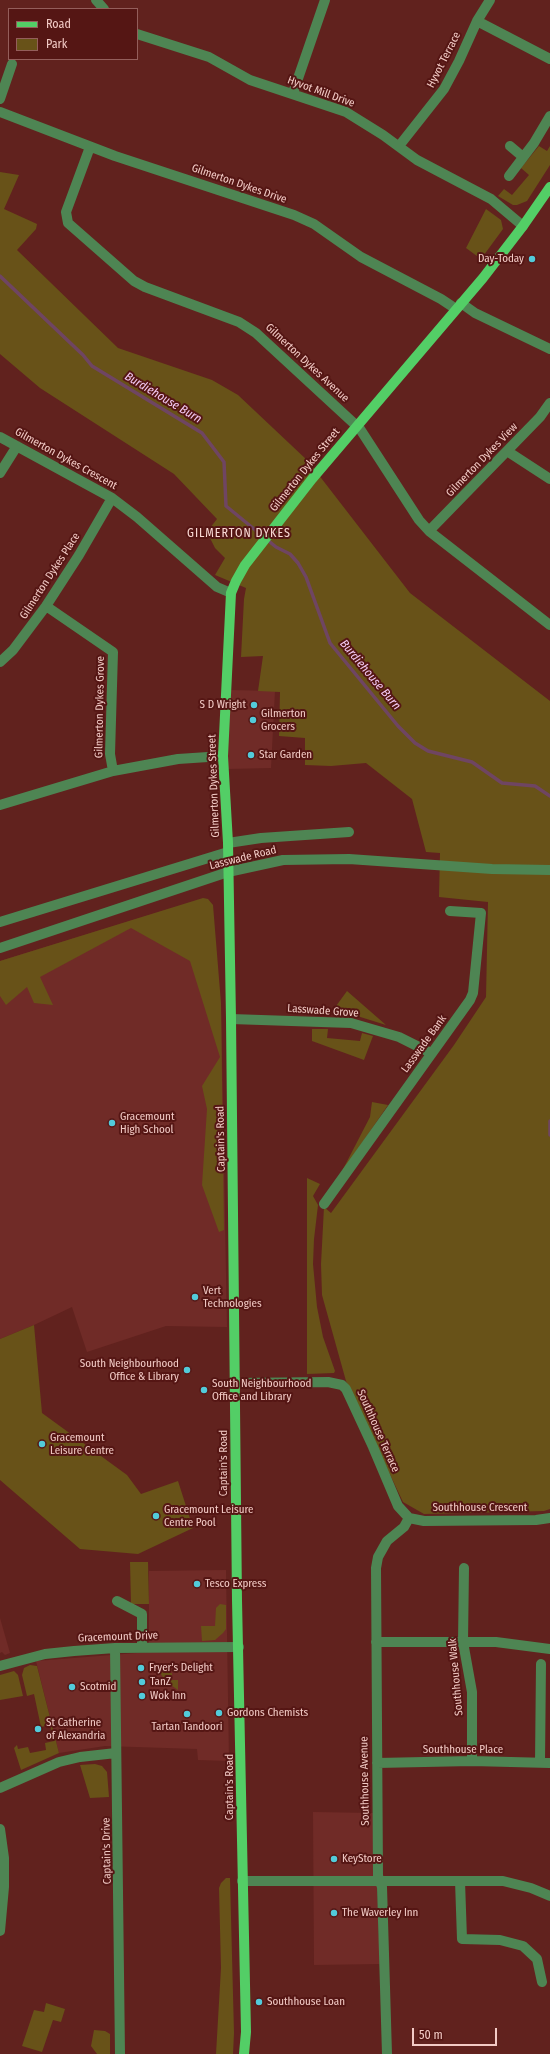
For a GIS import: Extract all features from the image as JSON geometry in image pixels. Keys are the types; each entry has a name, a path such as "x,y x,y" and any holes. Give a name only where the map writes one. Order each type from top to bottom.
{"main road":[{"name":"Gilmerton Dykes Street","path":"228,872 223,756 231,593 236,581 245,565 356,425 459,306 524,226 550,187"},
{"name":"Captain's Road","path":"228,872 232,1019 235,1383 242,1881 246,2032 244,2054"}],"street":[{"path":"96,0 103,8"},
{"path":"293,93 325,0"},
{"name":"Hyvot Terrace","path":"398,146 444,89 459,61 477,21 490,0"},
{"path":"477,21 550,59"},
{"name":"Hyvot Mill Drive","path":"138,34 209,57 250,80 293,93 346,112 417,160 491,199 524,226"},
{"path":"0,99 12,64"},
{"name":"Gilmerton Dykes Drive","path":"0,112 90,147 294,215 314,224 361,257 441,299 550,349"},
{"path":"509,176 534,143 550,116"},
{"path":"510,146 523,157"},
{"name":"Gilmerton Dykes Avenue","path":"90,147 66,212 68,223 134,281 145,287 248,326 356,425 419,520 429,531 550,625"},
{"name":"Gilmerton Dykes View","path":"429,531 540,417 550,404"},
{"name":"Gilmerton Dykes Crescent","path":"0,437 112,498 137,517 217,587 231,593"},
{"path":"0,473 17,446"},
{"path":"507,451 550,479"},
{"name":"Gilmerton Dykes Place","path":"0,662 29,630 46,606 112,498"},
{"name":"Gilmerton Dykes Grove","path":"46,606 113,652 110,754 113,771"},
{"path":"0,805 113,771 178,759 223,756"},
{"name":"Lasswade Road","path":"0,922 228,847 261,838 349,832"},
{"name":"Lasswade Road","path":"0,948 228,872 269,862 305,858 349,859 492,869 550,870"},
{"name":"Lasswade Bank","path":"324,1199 470,1000 474,985 481,913 450,911"},
{"name":"Lasswade Grove","path":"232,1019 351,1023 399,1037 431,1053"},
{"name":"Southhouse Terrace","path":"235,1383 328,1382 342,1385 346,1389 373,1447 398,1506 409,1518"},
{"name":"Southhouse Crescent","path":"409,1518 424,1521 536,1520 550,1518"},
{"name":"Southhouse Avenue","path":"387,2054 382,1887 378,1876 376,1568 378,1557 387,1541 404,1527 409,1518"},
{"name":"Southhouse Walk","path":"464,1568 463,1642 472,1692 472,1761"},
{"path":"117,1601 142,1614 142,1648"},
{"path":"376,1642 496,1642 550,1649"},
{"name":"Gracemount Drive","path":"0,1666 45,1654 115,1648 239,1647"},
{"name":"Captain's Drive","path":"115,1648 120,2054"},
{"path":"541,1664 545,1762"},
{"path":"0,1788 59,1762 80,1757 116,1753"},
{"name":"Southhouse Place","path":"377,1762 545,1762"},
{"path":"0,1829 4,1858 4,1887 0,1931"},
{"path":"242,1881 503,1881 532,1888 550,1896"},
{"path":"460,1881 462,1939 500,1940 523,1946 537,1959 542,1982"}],"shaded area":[{"path":"230,690 275,691 271,768 227,769"},
{"name":"Gracemount High School","path":"172,908 221,1003 227,1327 166,1326 87,1352 72,1307 0,1339 0,961"},
{"path":"226,1570 229,1761 198,1760 197,1749 105,1746 59,1753 36,1661 149,1652 149,1571"},
{"path":"0,1618 10,1653 5,1655 2,1652 0,1653"},
{"path":"313,1812 374,1813 380,1964 314,1965"}],"green space":[{"path":"539,146 547,151 550,146 550,165 527,201 513,205 498,196 504,189 512,195 529,175 521,168"},
{"path":"0,172 19,175 4,209 37,224 36,229 17,250 118,348 212,380 238,395 308,461 410,593 550,701 550,1509 544,1511 424,1514 403,1502 346,1381 322,1295 321,1264 324,1207 331,1213 454,1045 486,997 488,902 439,897 440,853 426,852 412,799 366,763 331,766 305,765 305,738 279,736 280,692 258,691 263,656 241,657 246,588 215,575 225,558 215,548 210,538 210,528 217,519 174,474 40,388 0,354"},
{"path":"486,209 501,220 503,229 481,259 466,248"},
{"path":"203,898 208,899 213,905 221,1003 224,1230 219,1232 202,1185 207,1109 202,1086 220,1057 190,961 131,928 40,977 53,1005 34,1003 27,987 6,1005 0,996 0,961"},
{"path":"347,991 386,1025 354,1015 331,1013"},
{"path":"312,1029 328,1029 327,1038 360,1041 362,1033 373,1036 364,1060 312,1041"},
{"path":"372,1102 388,1105 340,1175 370,1117"},
{"path":"307,1178 320,1184 313,1196 318,1205 313,1264 317,1307 323,1337 335,1371 334,1373 307,1374"},
{"name":"Gracemount Leisure Centre","path":"34,1325 42,1413 127,1475 141,1494 178,1481 193,1528 138,1554 80,1549 0,1480 0,1339"},
{"path":"130,1562 148,1562 149,1604 131,1604"},
{"path":"220,1604 226,1605 226,1629 215,1640 202,1641 201,1626 215,1626 216,1608"},
{"path":"30,1665 37,1666 59,1753 21,1770 14,1748 17,1745 18,1749 28,1747 30,1753 46,1750 45,1743 54,1741 50,1725 41,1727 34,1694 27,1696 22,1675 24,1668"},
{"path":"14,1671 18,1675 23,1696 0,1700 0,1675"},
{"path":"159,1672 172,1673 172,1680 178,1680 178,1690 168,1683"},
{"path":"95,1764 102,1766 107,1772 109,1797 90,1798 80,1765"},
{"path":"226,1878 230,1878 234,2033 233,2054 216,2054 221,1968 219,1888 221,1883"},
{"path":"46,2003 65,2009 61,2022 53,2020 42,2052 22,2046 34,2010 44,2012"},
{"path":"94,2030 105,2031 110,2034 110,2054 97,2054 91,2046"}],"waterway":[{"name":"Burdiehouse Burn","path":"0,276 83,355 92,366 202,433 224,462 226,506 276,547 290,554 298,563 306,577 330,643 398,726 415,743 428,751 472,762 502,783 535,786 550,796"},
{"name":"Burdiehouse Burn","path":"550,1121 550,1135"}],"place":[{"name":"Day-Today","path":"532,259"},
{"name":"S D Wright","path":"254,705"},
{"name":"Gilmerton Grocers","path":"253,720"},
{"name":"Star Garden","path":"251,755"},
{"name":"Gracemount High School","path":"112,1123"},
{"name":"Vert Technologies","path":"195,1297"},
{"name":"South Neighbourhood Office & Library","path":"187,1370"},
{"name":"South Neighbourhood Office and Library","path":"204,1390"},
{"name":"Gracemount Leisure Centre","path":"42,1444"},
{"name":"Gracemount Leisure Centre Pool","path":"156,1516"},
{"name":"Tesco Express","path":"197,1584"},
{"name":"Fryer's Delight","path":"141,1668"},
{"name":"TanZ","path":"142,1682"},
{"name":"Scotmid","path":"72,1687"},
{"name":"Wok Inn","path":"142,1696"},
{"name":"Gordons Chemists","path":"219,1713"},
{"name":"Tartan Tandoori","path":"187,1714"},
{"name":"St Catherine of Alexandria","path":"38,1729"},
{"name":"KeyStore","path":"334,1859"},
{"name":"The Waverley Inn","path":"334,1913"},
{"name":"Southhouse Loan","path":"259,2002"}],"district":[{"name":"GILMERTON DYKES","path":"239,534"}]}
